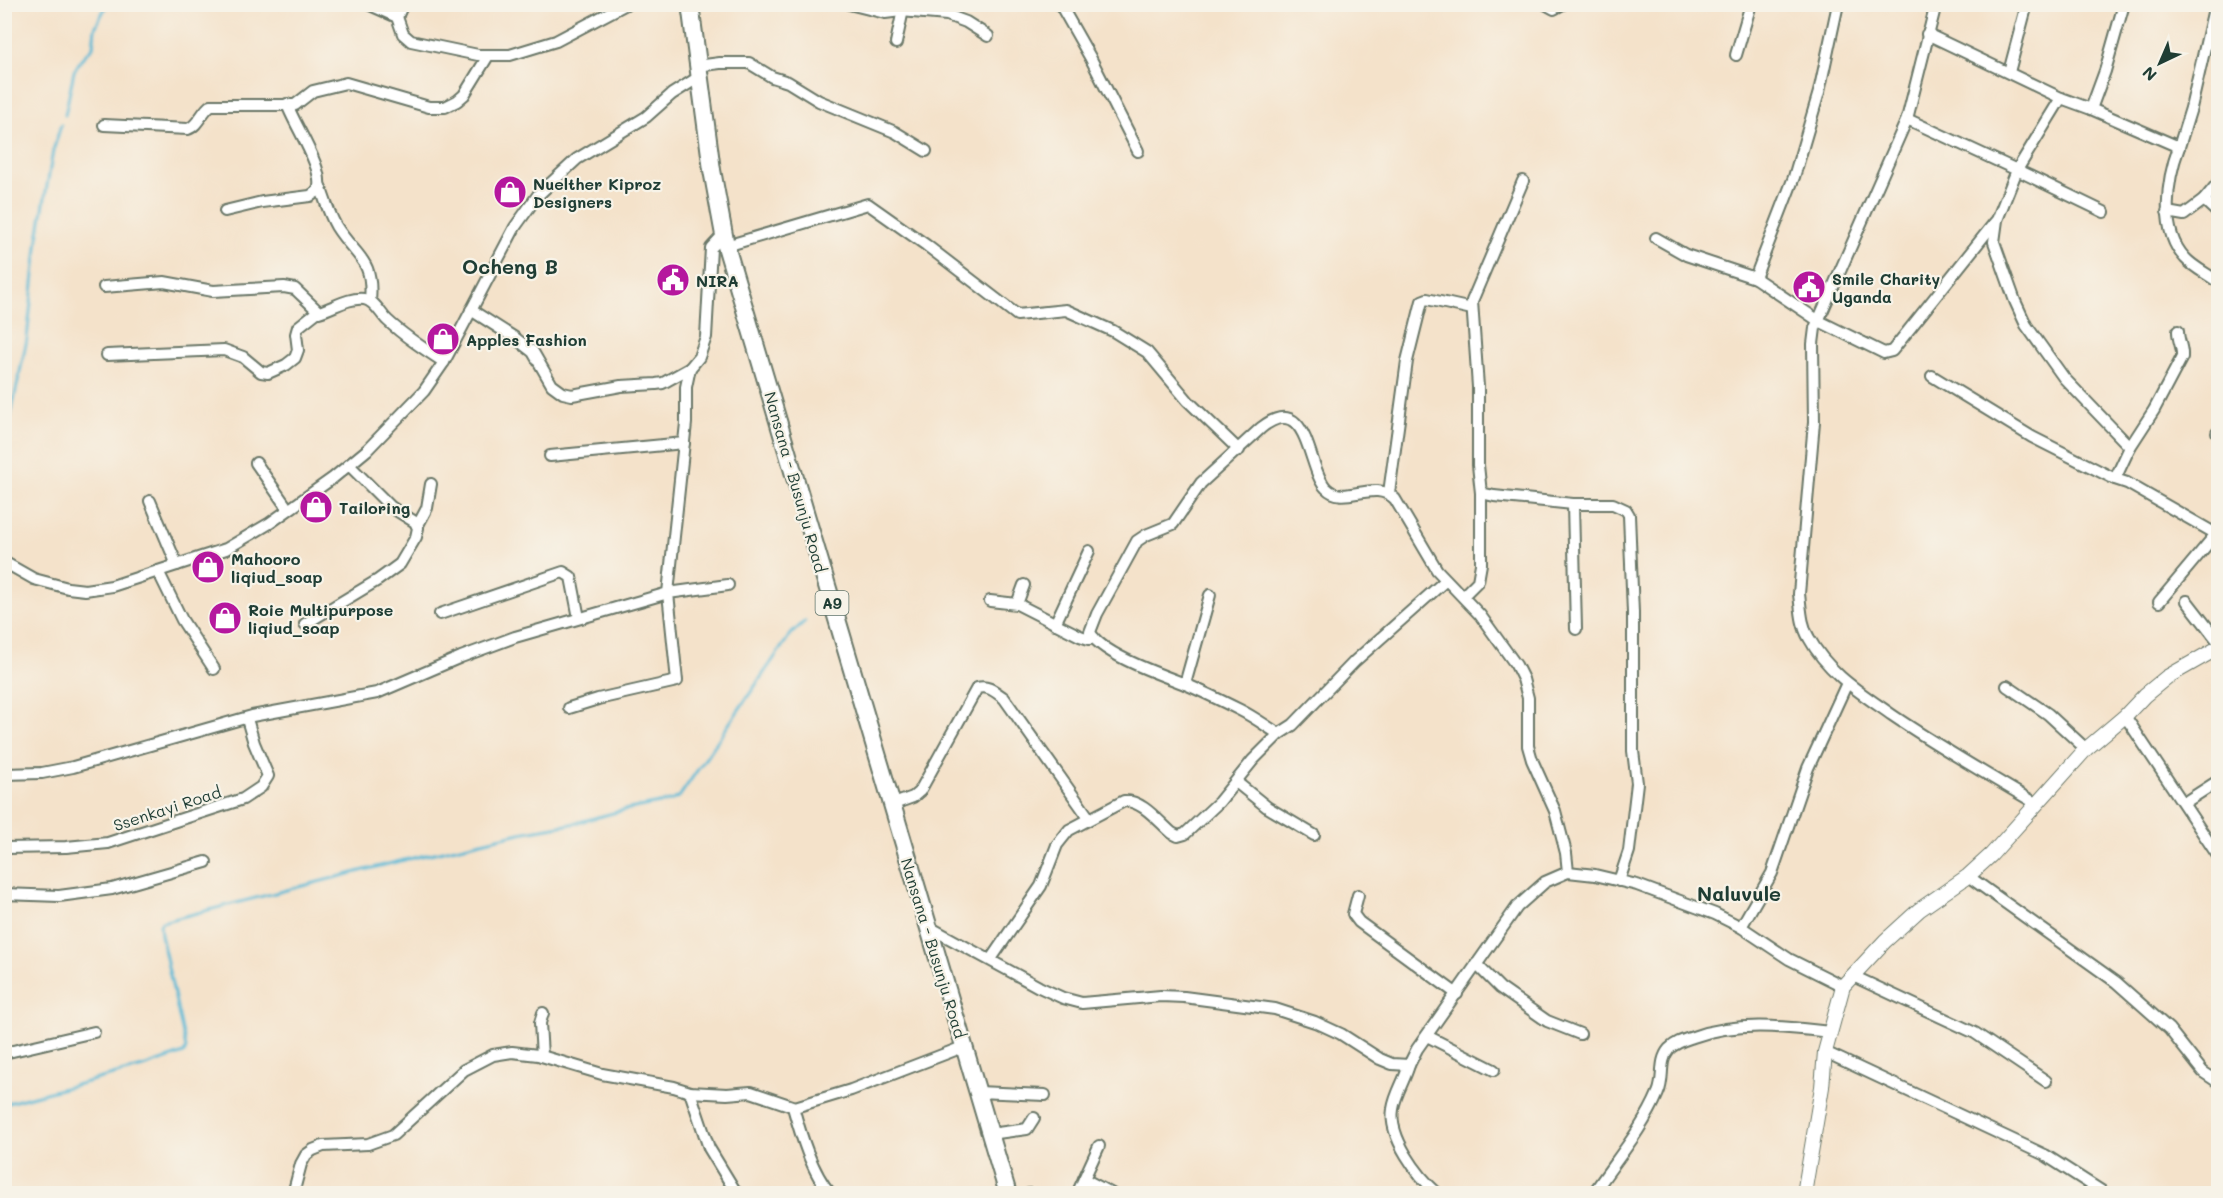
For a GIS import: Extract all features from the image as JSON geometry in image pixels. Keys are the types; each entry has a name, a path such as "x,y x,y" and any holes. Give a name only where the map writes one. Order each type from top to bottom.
{"main road":[{"name":"Nansana - Busunju Road","path":"690,4 712,170 725,240 1008,1194"}],"street":[{"path":"368,4 397,17"},
{"path":"403,4 397,17 403,34 411,41 488,56 510,55 540,47 565,37 626,4"},
{"path":"849,4 885,13 903,8 947,15 966,22 988,36"},
{"path":"1060,4 1138,151"},
{"path":"1545,4 1554,9 1563,4"},
{"path":"1736,55 1751,4"},
{"path":"1755,279 1794,177 1819,92 1838,4"},
{"path":"1936,4 1907,119 1815,328 1813,344 1814,422 1799,594 1802,622 1808,637 1831,669 1847,683 1941,748 2037,804"},
{"path":"2009,72 2027,4"},
{"path":"2091,109 2105,71 2124,4"},
{"path":"2216,4 2191,108 2171,175 2167,212 2182,256 2218,282"},
{"path":"896,43 903,8"},
{"path":"1927,34 2061,98 2179,147"},
{"path":"104,125 188,129 194,127 211,105 298,103 313,92 346,83 429,107 445,107 464,95 488,56"},
{"path":"4,562 34,579 85,590 112,586 226,549 248,538 350,465 424,391 444,362 515,227 538,195 577,159 646,117 698,71 720,63 749,63 771,76 800,88 819,101 895,132 926,151"},
{"path":"2061,98 2017,170 1997,220 1994,242 2010,290 2026,325 2064,378 2130,447"},
{"path":"287,104 319,177 331,218 369,270 372,284 370,301"},
{"path":"1907,119 2104,212"},
{"path":"1463,596 1478,581 1481,564 1478,387 1473,297 1523,181"},
{"path":"2167,212 2184,215 2204,200 2218,183"},
{"path":"225,211 262,202 310,196 317,193 320,186"},
{"path":"2204,200 2218,213"},
{"path":"471,310 533,352 552,385 563,393 572,395 621,386 663,383 690,368 699,357 706,337 711,248 725,240 868,204 926,244 1017,315 1066,310 1113,331 1147,352 1188,401 1239,450"},
{"path":"1656,238 1686,255 1755,279 1820,321 1884,353 1892,351 1997,220"},
{"path":"105,287 164,282 213,291 284,287 299,291 317,312"},
{"path":"107,355 224,350 243,357 261,372 268,372 296,358 298,327 317,312 355,299 370,301 388,321 444,362"},
{"path":"1389,493 1407,361 1422,302 1427,299 1472,309"},
{"path":"2115,479 2130,447 2154,410 2182,357 2183,351 2178,340 2178,331"},
{"path":"569,708 677,681 668,593 684,443 686,387 690,368"},
{"path":"1932,376 2032,437 2127,483 2217,534 2159,602"},
{"path":"1280,734 1243,711 1111,651 1090,632 1092,624 1137,541 1173,524 1201,483 1268,422 1289,419 1303,432 1318,476 1326,489 1339,495 1370,491 1389,493 1395,499 1445,581 1463,596 1492,632 1523,679 1528,698 1528,746 1555,811 1566,853 1568,872"},
{"path":"550,456 684,443"},
{"path":"256,463 288,509"},
{"path":"350,465 392,507 418,525"},
{"path":"305,624 400,564 416,537 418,525 427,508 431,484"},
{"path":"1481,493 1573,504 1613,504 1626,510 1630,522 1633,613 1633,751 1637,783 1629,851 1619,881"},
{"path":"150,501 177,564"},
{"path":"1573,504 1575,629"},
{"path":"1055,624 1089,551"},
{"path":"158,571 182,620 214,669"},
{"path":"440,614 563,572 570,577 579,618"},
{"path":"991,959 1041,886 1057,845 1069,830 1124,801 1133,801 1178,836 1185,834 1196,826 1254,760 1280,734 1293,725 1355,661 1445,581"},
{"path":"4,774 42,773 73,767 261,714 377,693 461,657 579,618 668,593 728,585"},
{"path":"1017,604 1024,585"},
{"path":"1185,684 1210,595"},
{"path":"2187,600 2218,641"},
{"path":"990,601 1017,604 1080,636 1094,638"},
{"path":"1804,1194 1822,1087 1825,1052 1848,981 1885,941 1919,910 1968,876 2010,835 2086,749 2125,716 2145,695 2167,677 2218,648"},
{"path":"1741,927 1772,873 1808,768 1847,683"},
{"path":"2007,686 2048,714 2086,749"},
{"path":"891,805 913,797 920,791 977,688 989,687 1004,698 1089,818"},
{"path":"2125,716 2218,856"},
{"name":"Ssenkayi Road","path":"4,848 66,847 108,843 243,799 261,787 268,776 247,719"},
{"path":"2184,803 2218,781"},
{"path":"1236,782 1268,807 1314,835"},
{"path":"4,894 59,896 112,889 206,862"},
{"path":"1438,1194 1416,1171 1407,1157 1393,1124 1393,1107 1409,1065 1417,1049 1517,907 1533,890 1568,872 1619,881 1663,893 1741,927 1789,958 1975,1033 2046,1081"},
{"path":"1968,876 2033,924 2076,951 2116,982 2169,1029 2203,1072 2218,1082"},
{"path":"1358,895 1353,914 1359,922 1457,994"},
{"path":"927,926 1063,998 1082,1003 1173,997 1275,1009 1315,1022 1341,1034 1380,1059 1392,1064 1409,1065"},
{"path":"1476,964 1500,988 1547,1021 1580,1034"},
{"path":"542,1056 540,1023 543,1013"},
{"path":"1593,1194 1647,1114 1661,1084 1665,1056 1678,1042 1701,1034 1737,1027 1771,1027 1830,1032"},
{"path":"4,1053 94,1032"},
{"path":"1427,1036 1494,1070"},
{"path":"293,1194 301,1164 306,1155 314,1149 323,1146 368,1144 393,1135 464,1070 493,1055 512,1052 542,1056 602,1074 690,1092 727,1094 751,1092 771,1097 793,1107 851,1090 963,1047"},
{"path":"1825,1052 2045,1155 2106,1194"},
{"path":"690,1092 709,1148 737,1194"},
{"path":"977,1092 1046,1095"},
{"path":"793,1107 817,1172 831,1194"},
{"path":"990,1134 1027,1129 1034,1118"},
{"path":"1077,1194 1099,1146"},
{"path":"1084,1179 1112,1194"}],"waterway":[{"path":"65,115 74,71 93,47 95,28 107,4"},
{"path":"4,446 27,339 38,238 53,151 61,125"},
{"path":"4,1104 143,1067 184,1053 186,1048 161,935 162,922 400,861 520,833 572,824 679,797 790,635 805,621"}],"place":[{"name":"Nuelther Kiproz Designers","path":"510,192"},
{"name":"NIRA","path":"673,280"},
{"name":"Smile Charity Uganda","path":"1809,287"},
{"name":"Apples Fashion","path":"443,339"},
{"name":"Tailoring","path":"316,507"},
{"name":"Mahooro liqiud_soap","path":"208,567"},
{"name":"Roie Multipurpose liqiud_soap","path":"225,618"}],"district":[{"name":"Ocheng B","path":"510,266"},
{"name":"Naluvule","path":"1739,893"}]}
